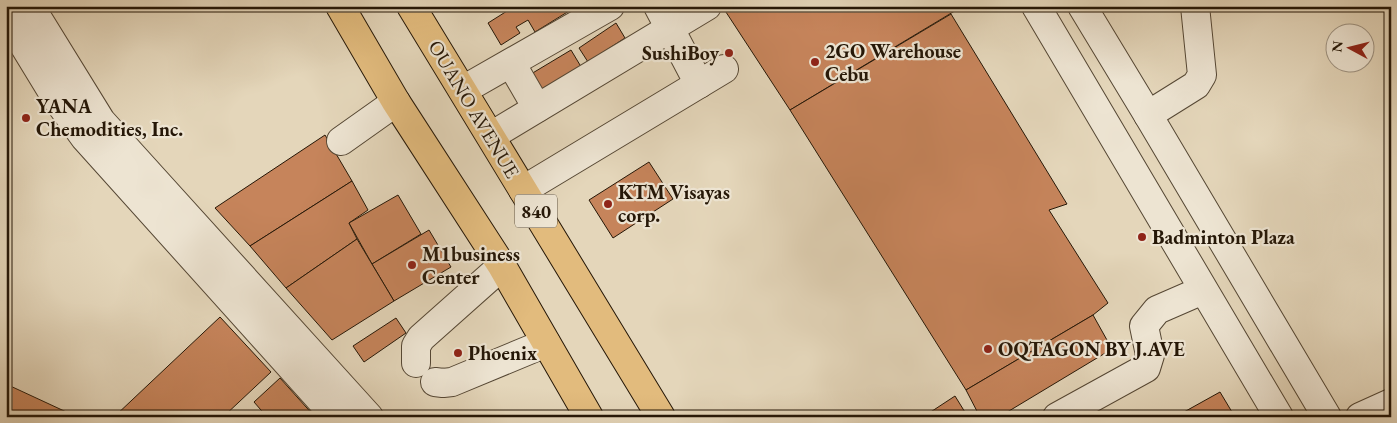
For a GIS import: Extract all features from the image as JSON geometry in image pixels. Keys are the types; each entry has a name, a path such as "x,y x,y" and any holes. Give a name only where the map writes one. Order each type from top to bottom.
{"highway":[{"path":"340,6 396,102 502,266 589,417"},
{"name":"OUANO AVENUE","path":"411,6 661,417"}],"street":[{"path":"30,6 93,129 336,417"},
{"path":"463,90 610,6"},
{"path":"491,136 537,108 664,18 707,6"},
{"path":"1036,6 1278,417"},
{"path":"1082,6 1327,417"},
{"path":"1148,115 1196,85 1202,75 1195,6"},
{"path":"6,16 56,98 93,129 369,417"},
{"path":"664,18 699,84"},
{"path":"511,63 537,108"},
{"path":"523,190 724,69"},
{"path":"341,141 396,102"},
{"path":"1148,196 1183,174"},
{"path":"416,364 416,346 421,338 502,266"},
{"path":"1057,417 1146,368 1150,355 1144,326 1157,310 1203,290"},
{"path":"435,382 452,382 546,343"},
{"path":"1360,417 1391,403"}],"building":[{"path":"515,6 566,6 569,11 535,32 528,20 516,27 520,33 501,45 488,23"},
{"name":"2GO Warehouse Cebu","path":"722,6 963,6 790,110"},
{"path":"951,14 1067,204 1049,210 1108,303 1093,315 966,390 790,110"},
{"path":"616,23 625,38 588,62 579,48"},
{"path":"571,50 583,70 538,97 526,77"},
{"path":"325,135 352,181 250,246 215,208"},
{"path":"649,162 673,199 613,238 589,200"},
{"path":"352,181 368,210 349,223 357,239 286,288 250,246"},
{"path":"398,195 421,234 372,264 349,223"},
{"name":"M1business Center","path":"429,230 451,267 394,301 372,264"},
{"path":"357,239 394,301 332,340 286,288"},
{"path":"1093,315 1112,349 999,417 980,417 966,390"},
{"path":"220,317 271,372 223,417 114,417"},
{"path":"396,318 406,333 364,362 353,346"},
{"path":"280,378 315,417 267,417 254,402"},
{"path":"6,384 75,416 76,417 6,417"},
{"path":"1220,392 1235,417 1175,417"},
{"path":"955,396 968,417 923,417"}],"place":[{"name":"SushiBoy","path":"729,53"},
{"name":"2GO Warehouse Cebu","path":"815,62"},
{"name":"YANA Chemodities, Inc.","path":"26,118"},
{"name":"KTM Visayas corp.","path":"608,204"},
{"name":"Badminton Plaza","path":"1142,237"},
{"name":"M1business Center","path":"412,265"},
{"name":"OQTAGON BY J.AVE","path":"988,349"},
{"name":"Phoenix","path":"458,353"}]}
